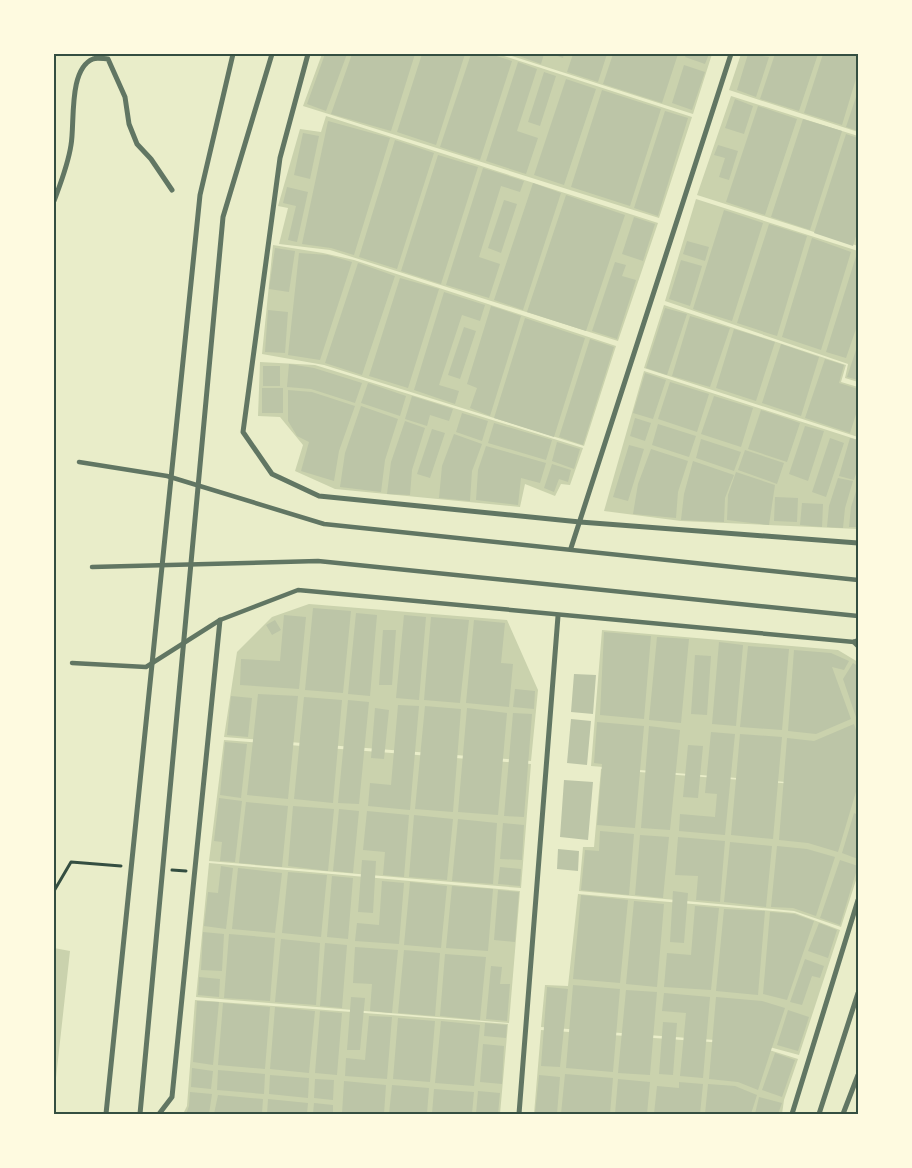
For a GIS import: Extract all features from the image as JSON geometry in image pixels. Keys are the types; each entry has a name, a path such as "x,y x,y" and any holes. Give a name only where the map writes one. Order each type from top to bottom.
{"street":[{"path":"106,1114 200,195 233,54"},
{"path":"140,1114 223,217 272,54"},
{"path":"308,54 280,158 243,432 272,474 318,496 580,522 858,543"},
{"path":"571,548 731,54"},
{"path":"54,201 65,172 72,144 79,74 86,63 95,58 108,59 125,97 129,124 137,144 151,159 172,190"},
{"path":"79,462 168,476 324,524 571,548 858,580"},
{"path":"92,566 318,561 858,616"},
{"path":"72,663 146,667 220,620 298,590 857,643"},
{"path":"519,1114 558,616"},
{"path":"159,1114 172,1097 220,620"},
{"path":"792,1114 858,900"},
{"path":"819,1114 858,993"},
{"path":"843,1114 858,1075"}],"path":[{"path":"54,891 71,862"}],"green space":[{"path":"322,54 498,54 692,117 659,218 303,106"},
{"path":"506,54 712,54 693,114"},
{"path":"741,54 858,54 858,132 729,90"},
{"path":"731,96 858,136 858,246 697,195"},
{"path":"326,116 658,223 618,341 330,250 279,244 288,208 278,206 300,129 321,132"},
{"path":"696,199 858,251 858,382 845,378 848,364 665,301"},
{"path":"273,245 354,260 616,346 584,446 324,365 262,354"},
{"path":"664,305 846,365 841,382 858,387 858,437 644,368"},
{"path":"260,362 315,365 583,448 570,485 561,484 555,496 525,484 520,507 335,489 295,471 303,445 280,417 258,416"},
{"path":"644,371 858,440 858,529 681,521 604,511"},
{"path":"309,604 507,620 538,690 531,761 224,737 237,652 272,617"},
{"path":"602,630 838,650 858,662 858,788 591,766"},
{"path":"224,740 531,764 521,888 209,861"},
{"path":"601,769 858,789 858,874 841,927 794,911 579,891 583,847 594,847"},
{"path":"209,863 520,891 509,1023 196,997"},
{"path":"578,894 795,913 840,930 799,1055 755,1043 541,1027 545,985 568,986"},
{"path":"54,948 70,951 54,1096"},
{"path":"195,1000 508,1024 500,1114 183,1114 187,1106"},
{"path":"541,1030 753,1045 798,1059 784,1100 782,1114 534,1114"}],"building":[{"path":"325,54 347,54 326,111 307,104"},
{"path":"352,54 415,54 391,131 331,114"},
{"path":"422,54 465,54 436,145 397,132"},
{"path":"471,54 490,54 512,61 480,160 440,147"},
{"path":"520,54 544,54 541,64 519,56"},
{"path":"552,54 564,54 563,58"},
{"path":"573,54 607,54 598,82 567,72"},
{"path":"613,54 678,54 662,103 603,84"},
{"path":"687,54 709,54 705,64 685,57"},
{"path":"748,54 769,57 756,97 737,90"},
{"path":"775,54 818,54 799,111 760,99"},
{"path":"823,54 858,54 858,72 842,125 804,113"},
{"path":"518,62 537,69 517,131 538,138 526,174 486,161"},
{"path":"684,65 705,72 692,110 672,103"},
{"path":"544,72 556,76 540,126 528,122"},
{"path":"566,79 596,89 564,185 534,175"},
{"path":"602,90 661,109 630,206 571,187"},
{"path":"858,91 858,131 846,127"},
{"path":"735,99 753,106 744,134 725,128"},
{"path":"758,106 797,119 765,215 726,202"},
{"path":"665,111 688,118 658,216 634,208"},
{"path":"803,119 842,131 810,230 771,217"},
{"path":"328,121 390,138 354,255 331,248 302,244"},
{"path":"303,133 319,136 310,179 294,175"},
{"path":"846,134 858,138 858,230 853,246 814,233"},
{"path":"395,140 434,153 397,269 359,257"},
{"path":"718,145 738,151 729,180 719,177 725,158 714,155"},
{"path":"438,155 478,167 441,284 401,271"},
{"path":"483,168 524,181 520,192 501,186 479,257 500,264 489,298 446,285"},
{"path":"533,183 561,193 523,310 494,300"},
{"path":"287,187 308,192 297,242 288,240 296,206 283,203"},
{"path":"566,195 625,215 586,331 527,312"},
{"path":"504,200 517,204 501,253 488,248"},
{"path":"724,210 763,223 732,321 693,309"},
{"path":"634,217 655,224 643,261 622,254"},
{"path":"769,224 807,236 777,336 737,323"},
{"path":"812,238 851,252 821,350 782,337"},
{"path":"687,241 709,247 705,261 683,254"},
{"path":"275,248 295,251 289,292 269,289"},
{"path":"858,250 858,323 846,358 826,352"},
{"path":"299,253 328,255 352,262 320,360 288,355"},
{"path":"681,260 702,266 690,306 669,299"},
{"path":"615,262 626,265 622,276 636,280 617,339 592,331"},
{"path":"358,263 395,276 362,375 325,363"},
{"path":"400,278 439,289 408,388 369,376"},
{"path":"444,292 485,305 480,321 462,315 439,385 459,391 455,404 414,390"},
{"path":"491,306 521,316 490,416 470,408 477,388 467,384"},
{"path":"665,308 687,314 667,375 646,368"},
{"path":"268,310 288,312 285,353 265,352"},
{"path":"690,316 730,328 710,387 672,376"},
{"path":"525,318 585,338 554,437 494,418"},
{"path":"464,327 476,331 460,379 448,375"},
{"path":"734,329 775,342 756,401 716,388"},
{"path":"590,339 614,347 583,445 559,437"},
{"path":"781,344 819,357 801,416 762,403"},
{"path":"858,344 858,380 847,377"},
{"path":"825,359 844,365 839,383 858,389 858,408 850,433 805,418"},
{"path":"289,364 314,368 362,383 355,403 311,389 287,387"},
{"path":"263,366 280,366 280,386 263,386"},
{"path":"645,373 666,380 653,419 633,413"},
{"path":"670,382 709,394 697,432 658,419"},
{"path":"368,383 406,396 400,416 361,403"},
{"path":"262,388 283,388 283,413 262,413"},
{"path":"288,390 312,392 355,406 339,451 334,481 301,471 309,442 297,436 288,421"},
{"path":"412,396 453,409 449,421 430,415 427,426 405,419"},
{"path":"714,396 753,408 741,447 701,434"},
{"path":"361,406 398,419 385,460 381,492 340,487 345,453"},
{"path":"761,410 800,423 787,462 748,449"},
{"path":"462,413 488,421 482,441 456,432"},
{"path":"635,418 651,423 645,441 630,436"},
{"path":"405,421 425,428 412,470 410,495 387,494 391,462"},
{"path":"494,423 552,440 546,460 488,443"},
{"path":"658,424 696,436 689,457 652,445"},
{"path":"805,426 824,431 808,481 789,474"},
{"path":"432,429 445,433 430,478 417,474"},
{"path":"454,434 482,444 472,471 470,501 439,498 442,466"},
{"path":"830,438 844,443 826,497 812,492"},
{"path":"850,438 858,440 858,467 854,480 839,476"},
{"path":"701,439 741,452 734,471 696,458"},
{"path":"557,442 580,449 574,469 552,461"},
{"path":"629,445 644,449 628,501 613,497"},
{"path":"486,446 546,463 540,483 521,478 518,505 476,500 478,470"},
{"path":"651,449 688,461 678,492 676,518 633,514 638,484"},
{"path":"745,450 784,463 777,484 738,470"},
{"path":"693,461 734,475 725,498 724,522 681,520 684,494"},
{"path":"552,464 571,470 568,482 559,479 554,492 544,488"},
{"path":"736,472 775,485 769,525 727,520 728,495"},
{"path":"838,478 853,481 845,508 843,528 827,527 829,506"},
{"path":"858,485 858,527 849,527 851,507"},
{"path":"775,497 798,498 797,522 774,521"},
{"path":"802,503 823,504 822,527 800,525"},
{"path":"313,608 351,611 343,693 305,690"},
{"path":"356,613 377,615 370,696 348,694"},
{"path":"284,615 306,617 299,689 240,685 241,659 280,661"},
{"path":"404,615 426,617 419,700 396,698"},
{"path":"431,617 469,620 460,703 424,700"},
{"path":"275,620 281,630 272,635 266,625"},
{"path":"474,620 505,623 501,663 513,664 509,707 466,703"},
{"path":"383,630 396,630 392,685 379,685"},
{"path":"604,632 651,636 644,719 600,715"},
{"path":"657,637 689,639 681,723 649,720"},
{"path":"719,642 743,645 736,726 712,724"},
{"path":"748,646 789,649 782,730 740,727"},
{"path":"794,650 831,653 849,661 844,670 832,667 851,719 816,734 788,731"},
{"path":"695,655 711,656 707,715 691,714"},
{"path":"853,663 858,666 858,723 843,679"},
{"path":"574,674 596,675 593,714 571,712"},
{"path":"515,689 535,691 534,709 513,707"},
{"path":"258,694 298,696 288,799 247,795"},
{"path":"231,696 252,698 248,737 227,735"},
{"path":"304,697 342,700 333,803 294,799"},
{"path":"348,700 369,702 359,804 338,803"},
{"path":"398,705 419,706 410,810 368,806 370,783 391,785"},
{"path":"425,706 461,709 453,812 415,809"},
{"path":"375,708 389,710 384,759 371,758"},
{"path":"467,708 507,713 498,815 458,812"},
{"path":"513,713 532,714 524,817 504,816"},
{"path":"571,719 591,721 587,765 567,763"},
{"path":"597,722 644,726 635,828 597,825 602,764 594,763"},
{"path":"854,724 858,736 858,785 838,852 808,843 779,840 787,738 814,741"},
{"path":"649,726 680,730 670,830 641,828"},
{"path":"711,732 735,734 725,835 679,831 680,814 715,817 717,794 705,793"},
{"path":"740,734 782,737 773,839 731,835"},
{"path":"225,742 247,744 241,798 220,795"},
{"path":"688,745 703,746 698,798 683,797"},
{"path":"564,780 593,782 588,840 560,837"},
{"path":"219,798 242,801 235,862 220,861 222,842 214,841"},
{"path":"246,802 288,806 282,867 239,863"},
{"path":"293,806 334,809 328,871 288,866"},
{"path":"339,809 359,811 353,873 333,871"},
{"path":"367,811 409,815 404,877 383,875 385,852 363,850"},
{"path":"854,813 858,815 858,859 842,853"},
{"path":"414,815 453,819 447,880 409,877"},
{"path":"458,819 497,823 493,884 452,881"},
{"path":"503,823 524,825 522,860 500,859"},
{"path":"600,831 634,834 629,895 581,890 585,850 599,851"},
{"path":"640,835 669,837 663,898 635,895"},
{"path":"678,837 725,841 720,902 696,900 698,876 675,875"},
{"path":"730,842 772,846 766,907 724,902"},
{"path":"777,846 807,849 835,857 816,916 793,908 771,907"},
{"path":"558,849 579,851 578,871 557,869"},
{"path":"362,860 376,861 373,913 358,912"},
{"path":"840,860 858,866 840,925 820,918"},
{"path":"221,866 233,868 226,929 204,926 208,892 218,893"},
{"path":"500,867 521,869 520,886 498,884"},
{"path":"238,868 282,873 275,933 232,929"},
{"path":"288,872 327,875 321,937 282,933"},
{"path":"332,876 353,878 348,939 327,937"},
{"path":"382,881 404,883 399,944 355,941 357,923 379,925"},
{"path":"410,882 447,886 441,948 404,945"},
{"path":"452,886 493,889 488,951 446,948"},
{"path":"498,890 519,892 515,942 494,940"},
{"path":"673,891 688,893 684,943 670,942"},
{"path":"581,895 628,900 620,983 573,979"},
{"path":"634,901 664,904 657,987 626,984"},
{"path":"695,906 719,908 711,990 664,987 667,953 691,955"},
{"path":"724,909 765,911 758,995 716,991"},
{"path":"770,912 794,914 814,921 787,1000 763,994"},
{"path":"819,923 837,930 828,958 808,951"},
{"path":"203,932 224,934 222,971 201,970"},
{"path":"229,934 275,938 270,1001 224,998"},
{"path":"281,939 320,943 316,1005 275,1002"},
{"path":"325,943 347,945 342,1008 320,1006"},
{"path":"355,947 398,950 392,1013 370,1011 372,984 353,983"},
{"path":"404,950 440,953 435,1016 398,1013"},
{"path":"445,954 486,957 480,1020 440,1016"},
{"path":"805,959 824,966 820,978 812,976 802,1005 790,1002"},
{"path":"491,966 502,967 500,984 510,984 507,1021 486,1019"},
{"path":"199,977 220,979 219,997 198,995"},
{"path":"573,985 620,989 613,1072 566,1068"},
{"path":"547,987 568,989 560,1067 541,1066"},
{"path":"626,990 657,992 650,1075 618,1073"},
{"path":"664,993 710,997 703,1078 680,1076 686,1013 662,1011"},
{"path":"351,997 365,998 360,1050 347,1050"},
{"path":"716,997 762,1001 785,1008 758,1090 738,1082 709,1079"},
{"path":"197,1001 219,1002 213,1065 193,1062"},
{"path":"223,1003 270,1007 265,1069 218,1065"},
{"path":"275,1007 315,1011 309,1073 270,1069"},
{"path":"788,1010 809,1017 798,1051 777,1045"},
{"path":"320,1011 342,1013 337,1075 315,1073"},
{"path":"369,1016 392,1017 387,1079 345,1076 346,1058 365,1060"},
{"path":"398,1018 435,1021 430,1082 393,1079"},
{"path":"441,1021 480,1025 474,1086 435,1083"},
{"path":"663,1022 677,1023 673,1075 659,1074"},
{"path":"485,1023 507,1025 506,1038 484,1036"},
{"path":"483,1044 504,1046 502,1084 480,1082"},
{"path":"775,1053 795,1060 782,1097 762,1090"},
{"path":"192,1068 213,1071 211,1089 191,1087"},
{"path":"218,1070 265,1074 264,1094 217,1090"},
{"path":"565,1074 613,1078 610,1114 561,1114"},
{"path":"270,1075 309,1078 308,1098 269,1094"},
{"path":"539,1075 560,1077 557,1114 535,1113"},
{"path":"315,1079 334,1080 333,1100 314,1098"},
{"path":"618,1079 650,1082 647,1114 615,1114"},
{"path":"344,1081 386,1085 384,1114 342,1114"},
{"path":"679,1082 703,1084 700,1114 654,1114 657,1086 679,1088"},
{"path":"708,1084 735,1086 757,1095 751,1114 705,1114"},
{"path":"392,1085 429,1088 427,1114 389,1114"},
{"path":"434,1089 474,1092 472,1114 432,1114"},
{"path":"478,1091 500,1093 498,1114 476,1114"},
{"path":"190,1092 212,1094 209,1114 186,1114 189,1106"},
{"path":"218,1095 263,1099 262,1114 214,1114"},
{"path":"759,1097 782,1103 778,1114 755,1114"},
{"path":"268,1099 308,1103 307,1114 267,1114"},
{"path":"314,1103 333,1105 333,1114 313,1114"}]}
